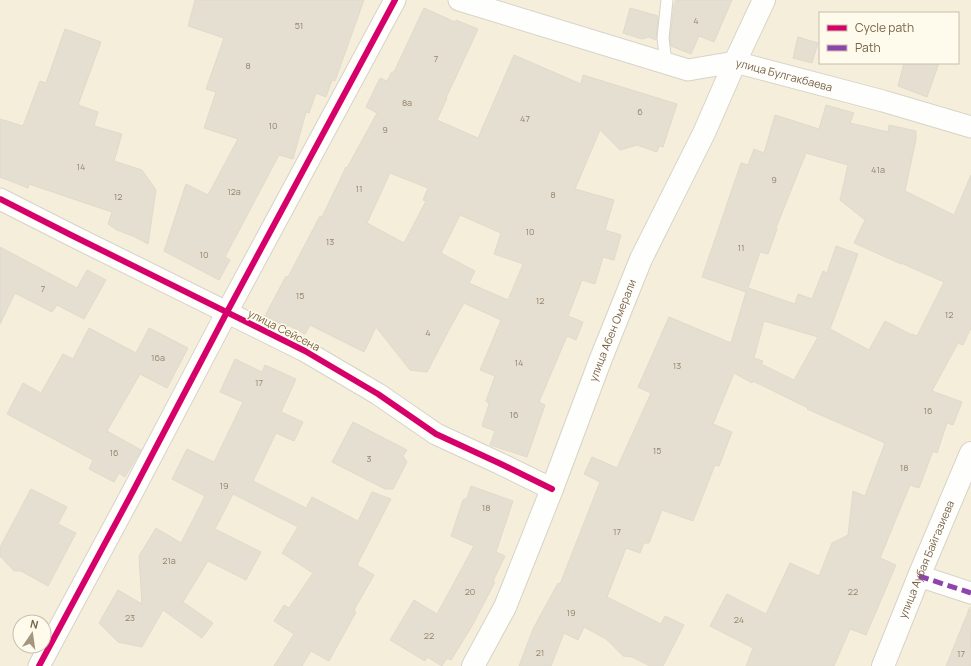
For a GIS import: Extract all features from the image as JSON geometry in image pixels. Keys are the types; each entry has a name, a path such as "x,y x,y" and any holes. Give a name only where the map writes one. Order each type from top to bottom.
{"main road":[{"name":"улица Абен Омерали","path":"473,666 505,607 641,259 704,133 764,0"},
{"name":"улица Аубая Байгазиева","path":"883,666 971,453"}],"street":[{"path":"39,666 395,0"},
{"name":"улица Булгакбаева","path":"459,0 688,70 735,62 883,101 971,127"},
{"name":"улица Сейсена","path":"0,199 312,355 378,394 436,434 552,489"},
{"path":"920,576 971,593"}],"lane":[{"path":"666,63 663,38 667,0"}],"shaded area":[{"path":"0,0 971,0 971,666 0,666"}],"building":[{"path":"195,0 364,0 335,81 332,80 326,97 316,93 309,113 306,112 293,159 279,155 225,257 230,260 219,280 164,251 186,184 208,195 238,139 204,128 216,92 206,89 224,38 188,26"},
{"path":"676,0 732,0 714,42 699,36 691,54 671,46 670,38"},
{"path":"424,8 455,22 456,20 478,29 437,120 478,138 514,55 581,84 583,75 677,104 663,147 659,146 657,152 637,145 620,150 600,130 575,189 614,200 605,230 621,235 614,260 603,257 595,284 582,280 568,316 583,322 576,340 567,336 539,402 545,405 527,457 490,445 495,431 482,426 489,404 486,401 495,376 480,370 501,320 464,303 427,372 410,370 376,327 364,352 310,325 305,334 288,325 287,327 265,316 286,276 288,277 320,216 322,217 346,167 347,168 377,113 366,107 380,78 387,81 392,72 394,72","holes":["390,173 428,188 423,200 426,201 404,243 367,223","460,215 501,233 494,254 523,264 508,300 469,283 475,271 441,253"]},
{"path":"630,8 658,16 656,40 649,37 642,39 623,33"},
{"path":"65,29 101,42 78,105 98,112 94,126 122,134 114,161 142,170 156,190 148,244 117,230 108,224 112,212 29,184 28,188 0,177 0,119 23,126 40,81 46,83"},
{"path":"798,37 818,43 812,63 793,58"},
{"path":"904,64 939,64 927,97 898,86"},
{"path":"826,105 854,113 850,123 888,132 889,125 916,131 916,139 905,191 954,215 971,175 971,328 963,345 958,343 932,391 962,402 953,425 947,423 937,453 933,451 919,488 910,485 880,558 896,565 866,635 850,629 834,666 746,666 753,648 710,626 727,594 766,614 790,563 819,576 832,543 848,535 853,491 865,496 885,443 807,409 808,408 753,381 752,383 734,373 713,424 732,432 719,466 715,465 693,521 662,510 649,543 644,543 640,553 626,548 607,597 661,624 665,616 684,625 663,666 650,666 632,657 623,656 606,639 584,627 578,640 564,633 551,666 519,666 533,629 558,583 560,584 600,482 584,474 592,457 617,468 651,393 638,387 669,317 731,343 746,292 702,277 741,163 748,165 754,149 764,153 775,115 819,129","holes":["806,153 848,165 840,200 865,220 854,243 944,282 917,336 912,335 885,321 869,350 830,329 858,254 836,246 827,273 823,271 812,299 798,294 795,304 748,288 760,252 768,254 777,229 776,228","764,321 818,337 794,380 761,364 763,361 754,358"]},
{"path":"0,247 77,288 87,270 106,280 84,319 57,305 52,312 15,293 0,324"},
{"path":"89,328 136,353 149,328 188,348 167,388 140,374 107,431 141,450 125,477 119,473 114,482 89,469 93,460 7,414 23,383 41,393 63,354 73,359"},
{"path":"235,359 262,372 265,365 296,379 281,412 303,422 294,441 276,433 253,481 306,508 312,497 358,521 372,492 391,499 357,565 374,575 354,610 356,612 329,661 311,651 302,666 274,666 294,634 274,621 284,605 289,608 313,573 282,553 298,527 233,494 215,529 261,552 246,580 208,561 183,602 213,623 202,638 163,610 142,647 118,642 99,623 118,590 142,604 139,556 156,528 181,543 205,496 172,479 187,449 214,462 243,402 220,392"},
{"path":"353,422 407,450 403,456 407,462 393,489 385,489 332,462"},
{"path":"471,486 513,501 496,552 505,556 493,581 495,582 472,626 451,660 447,658 442,666 427,657 425,661 390,640 414,600 437,614 474,546 451,536 463,500 467,498"},
{"path":"31,489 67,507 58,524 76,533 48,586 21,571 14,571 0,556 0,547"},
{"path":"970,607 971,666 946,666"}],"marked path":[{"path":"919,576 971,593"}],"cycle path":[{"path":"39,666 395,0"},
{"path":"0,199 305,351 378,394 436,434 552,489"}]}
